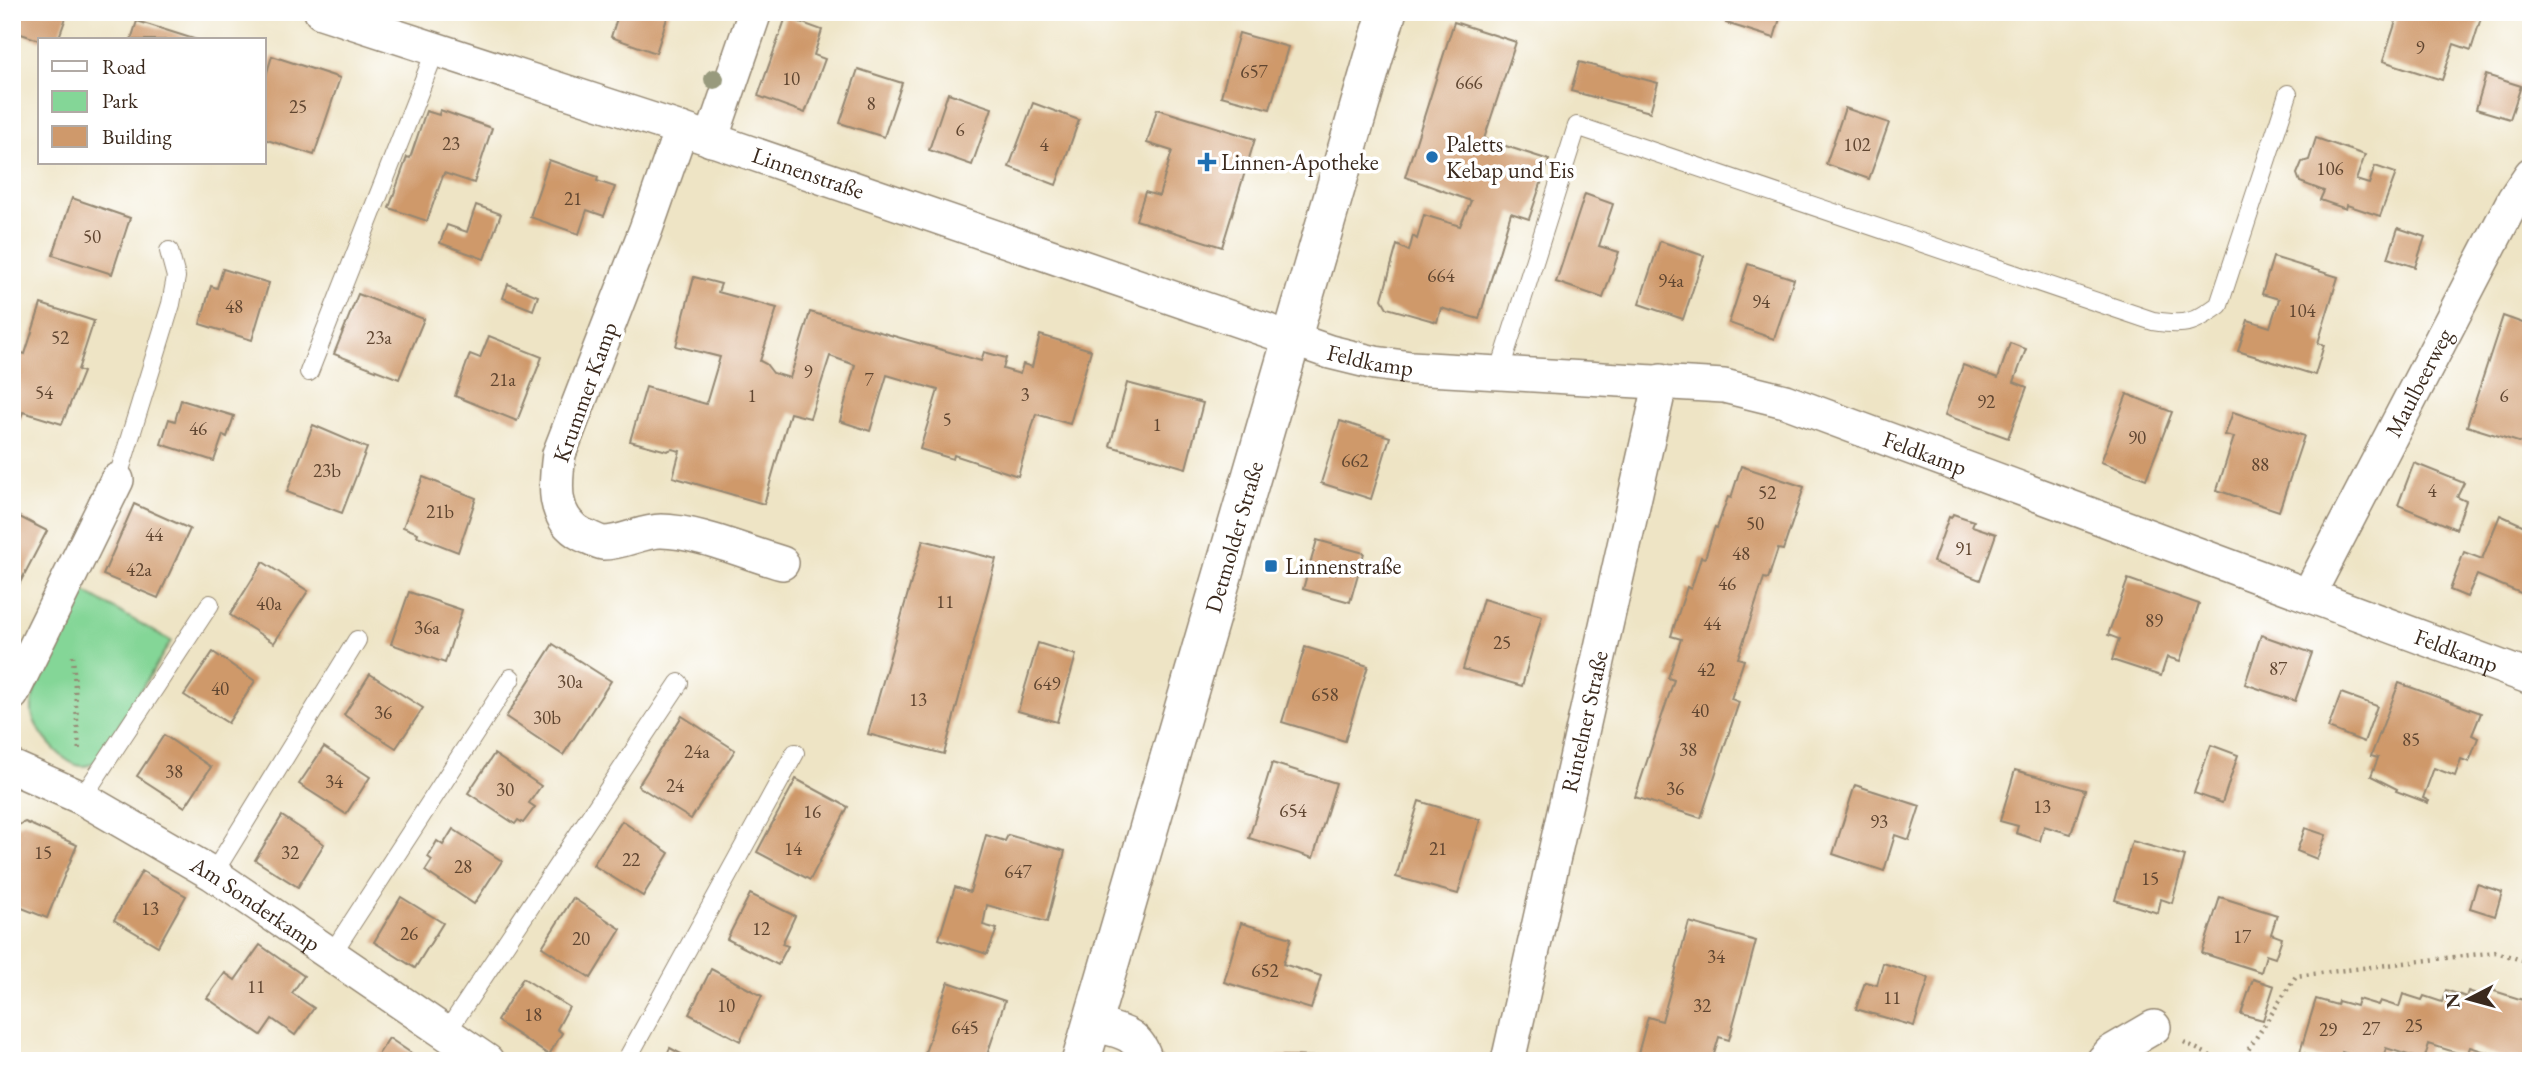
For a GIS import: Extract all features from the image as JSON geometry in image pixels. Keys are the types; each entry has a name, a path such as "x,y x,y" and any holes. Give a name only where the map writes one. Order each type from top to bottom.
{"street":[{"name":"Linnenstraße","path":"321,12 696,134 1292,340"},
{"path":"696,134 755,12"},
{"name":"Detmolder Straße","path":"1081,1061 1387,12"},
{"name":"Krummer Kamp","path":"696,134 646,229 559,454 555,484 558,510 577,531 601,543 660,531 698,537 782,564"},
{"name":"Maulbeerweg","path":"2309,594 2514,199 2531,174"},
{"name":"Feldkamp","path":"1292,340 1375,363 1411,368 1724,386 1785,401 2531,678"},
{"name":"Rintelner Straße","path":"1508,1061 1661,381"},
{"path":"12,694 117,480"},
{"name":"Am Sonderkamp","path":"12,767 82,798 213,874 487,1061"},
{"path":"1092,1024 1130,1035 1143,1052 1146,1061"},
{"path":"2104,1061 2111,1052 2154,1027"}],"lane":[{"path":"309,372 436,50"},
{"path":"1499,373 1577,126 2153,321 2175,324 2198,320 2219,305 2288,94"},
{"path":"117,480 171,304 176,277 169,251"},
{"path":"82,798 210,604"},
{"path":"213,874 357,640"},
{"path":"331,955 511,678"},
{"path":"446,1034 679,683"},
{"path":"626,1061 795,753"}],"path":[{"path":"72,647 82,798"},
{"path":"2241,1061 2296,976 2496,951 2531,962"},
{"path":"2208,1054 2221,1061"}],"green space":[{"path":"78,588 171,641 99,758 84,766 68,761 52,747 32,713 38,680"}],"building":[{"path":"12,12 68,12 59,38 38,40 12,31"},
{"path":"619,12 669,12 656,53 611,37"},
{"path":"1729,12 1782,12 1774,38 1726,23"},
{"path":"2399,12 2462,12 2481,18 2471,50 2454,44 2442,80 2383,61"},
{"path":"786,17 822,30 814,55 825,59 805,113 758,96"},
{"path":"137,21 191,38 132,38"},
{"path":"1454,22 1516,42 1484,139 1549,160 1529,219 1511,213 1479,319 1441,308 1437,322 1387,308 1382,299 1397,245 1409,251 1413,236 1417,239 1424,215 1460,226 1471,201 1405,177"},
{"path":"1239,33 1288,47 1270,109 1221,96"},
{"path":"272,56 340,78 314,155 266,140 266,76"},
{"path":"1579,62 1658,83 1650,112 1571,91"},
{"path":"858,69 902,83 884,137 840,123"},
{"path":"2486,75 2521,86 2510,119 2476,109"},
{"path":"948,93 992,108 972,165 929,150"},
{"path":"1033,103 1079,120 1056,185 1009,167"},
{"path":"1845,108 1889,123 1869,179 1826,164"},
{"path":"1157,109 1255,139 1222,247 1136,220 1145,192 1159,196 1172,151 1147,143"},
{"path":"440,110 492,128 474,183 444,173 427,221 389,208 426,111 439,115"},
{"path":"2316,138 2365,155 2356,180 2369,184 2375,166 2396,173 2380,216 2347,205 2346,209 2320,200 2324,191 2300,182 2297,174 2302,162 2309,160"},
{"path":"549,160 598,177 597,181 615,187 604,216 587,210 579,234 530,217"},
{"path":"1585,194 1613,204 1599,246 1619,252 1603,298 1556,282"},
{"path":"72,198 130,218 112,274 53,255"},
{"path":"476,205 501,214 484,259 440,243 447,225 467,232"},
{"path":"2398,228 2425,237 2415,267 2388,258"},
{"path":"1660,241 1704,256 1683,319 1639,304"},
{"path":"2273,257 2338,277 2318,343 2324,345 2315,375 2238,351 2248,320 2270,327 2279,299 2262,294"},
{"path":"1748,264 1794,279 1774,339 1729,323"},
{"path":"223,269 269,283 252,340 200,324 211,286 217,288"},
{"path":"694,277 721,284 718,292 777,308 760,361 773,373 790,378 810,312 981,361 984,352 1006,358 1003,369 1020,374 1023,364 1032,367 1040,335 1091,350 1070,424 1036,414 1018,476 954,455 953,459 920,449 938,390 887,375 870,431 840,421 855,365 830,356 810,418 790,413 764,504 673,477 680,451 667,451 630,441 646,387 706,404 720,357 676,346"},
{"path":"508,284 538,296 533,310 503,298"},
{"path":"358,294 424,319 399,379 334,354"},
{"path":"41,304 94,321 78,370 83,372 62,424 23,412 20,420 12,417 12,350 25,354"},
{"path":"2503,316 2531,326 2531,446 2467,426"},
{"path":"489,336 542,357 517,421 455,396 470,354 480,358"},
{"path":"2010,343 2026,349 2014,382 2027,387 2008,438 1945,415 1963,365 1998,378"},
{"path":"1127,383 1203,403 1186,468 1110,446"},
{"path":"2127,394 2172,412 2146,479 2101,462"},
{"path":"181,400 234,416 227,437 223,435 214,461 161,444 169,419 175,421"},
{"path":"2233,412 2304,436 2279,511 2217,490 2234,437 2225,435"},
{"path":"1340,421 1390,437 1371,499 1321,483"},
{"path":"313,425 367,448 342,513 287,492"},
{"path":"2414,463 2464,483 2457,497 2466,501 2456,529 2398,505"},
{"path":"1741,466 1804,487 1783,550 1778,549 1768,579 1764,578 1738,658 1744,660 1731,699 1739,702 1701,818 1635,797 1674,680 1668,678 1681,639 1671,636 1687,587 1691,589 1701,557 1705,558 1728,497 1731,498"},
{"path":"423,477 476,498 458,552 417,536 418,533 403,527"},
{"path":"134,504 190,529 158,598 103,575"},
{"path":"12,513 47,531 12,598"},
{"path":"1953,514 1974,521 1972,526 1996,534 1980,580 1933,562 1949,517"},
{"path":"2500,515 2531,529 2531,575 2523,594 2477,575 2467,597 2450,590 2464,552 2482,559"},
{"path":"923,540 996,559 944,754 868,734"},
{"path":"1317,540 1364,553 1350,602 1303,589"},
{"path":"263,562 308,591 274,643 230,615"},
{"path":"2128,579 2199,604 2180,661 2167,657 2161,676 2112,660 2119,639 2108,635"},
{"path":"409,592 462,610 445,663 391,644"},
{"path":"1483,599 1542,616 1522,686 1463,669"},
{"path":"2261,635 2312,653 2295,701 2245,684"},
{"path":"1038,643 1076,655 1057,722 1018,711"},
{"path":"553,644 611,681 563,755 506,717"},
{"path":"1305,647 1368,666 1345,741 1282,722"},
{"path":"213,652 255,681 228,723 184,695"},
{"path":"370,674 423,708 396,748 344,715"},
{"path":"2399,683 2481,713 2472,735 2478,738 2469,762 2461,759 2455,776 2434,768 2423,798 2429,801 2428,803 2396,791 2397,789 2371,776 2378,758 2371,756"},
{"path":"2341,693 2377,706 2364,742 2328,728"},
{"path":"682,716 735,750 691,819 638,786"},
{"path":"164,735 211,767 185,807 137,776"},
{"path":"2211,745 2238,755 2222,803 2194,793"},
{"path":"324,747 370,777 346,814 299,784"},
{"path":"494,754 541,786 529,803 535,807 523,823 518,820 515,824 468,793"},
{"path":"1272,763 1336,783 1313,858 1249,838"},
{"path":"2015,770 2085,790 2071,834 2044,826 2040,841 2016,833 2018,826 2000,821"},
{"path":"796,779 848,807 810,880 757,852"},
{"path":"1855,785 1920,806 1909,840 1895,835 1884,871 1833,854"},
{"path":"1419,801 1480,820 1458,894 1396,877"},
{"path":"282,816 324,844 298,887 255,860"},
{"path":"622,821 669,853 643,896 593,865"},
{"path":"25,822 77,845 47,918 12,904 12,839 18,825"},
{"path":"2305,828 2326,835 2317,859 2297,851"},
{"path":"453,829 502,861 474,904 425,871 432,860 428,857 437,841 443,845"},
{"path":"986,835 1005,841 1008,835 1065,851 1047,922 987,905 983,925 997,929 987,954 939,939 955,887 970,892"},
{"path":"2132,841 2185,856 2172,903 2161,899 2158,913 2115,900"},
{"path":"142,871 186,896 158,946 114,920"},
{"path":"2477,884 2502,892 2495,916 2470,908"},
{"path":"750,894 795,916 782,944 788,946 778,965 727,939"},
{"path":"401,897 443,923 415,968 374,942"},
{"path":"2220,897 2277,915 2271,934 2282,938 2275,958 2266,955 2261,972 2202,953"},
{"path":"573,898 621,929 591,978 542,947"},
{"path":"1689,922 1756,941 1729,1040 1719,1037 1712,1061 1636,1061 1648,1017 1662,1021"},
{"path":"1241,923 1291,938 1283,964 1321,976 1311,1009 1224,982"},
{"path":"260,945 304,976 292,993 314,1008 295,1035 272,1019 261,1035 207,998 225,973 235,980"},
{"path":"1883,963 1929,978 1914,1026 1856,1009 1865,982 1877,985"},
{"path":"711,969 762,996 740,1041 689,1014"},
{"path":"523,978 569,1007 557,1029 562,1033 549,1055 497,1021"},
{"path":"2253,979 2274,986 2263,1020 2241,1014"},
{"path":"948,982 1005,1001 985,1061 949,1061 925,1053"},
{"path":"2488,989 2526,1001 2528,997 2531,998 2531,1061 2509,1056 2508,1059 2470,1047 2467,1056 2429,1044 2424,1060 2386,1048 2382,1061 2370,1061 2342,1052 2339,1061 2327,1061 2300,1052 2316,999 2337,1005 2338,1001 2356,1006 2358,999 2378,1005 2380,1001 2399,1007 2403,994 2422,1000 2424,996 2442,1002 2446,990 2466,997 2468,991 2486,997"},
{"path":"389,1038 423,1061 374,1061"},
{"path":"670,1048 694,1061 664,1061"},
{"path":"1278,1056 1367,1058 1367,1061 1278,1061"}],"place":[{"name":"Paletts Kebap und Eis","path":"1432,157"},
{"name":"Linnen-Apotheke","path":"1207,162"},
{"name":"Linnenstraße","path":"1271,566"}]}
